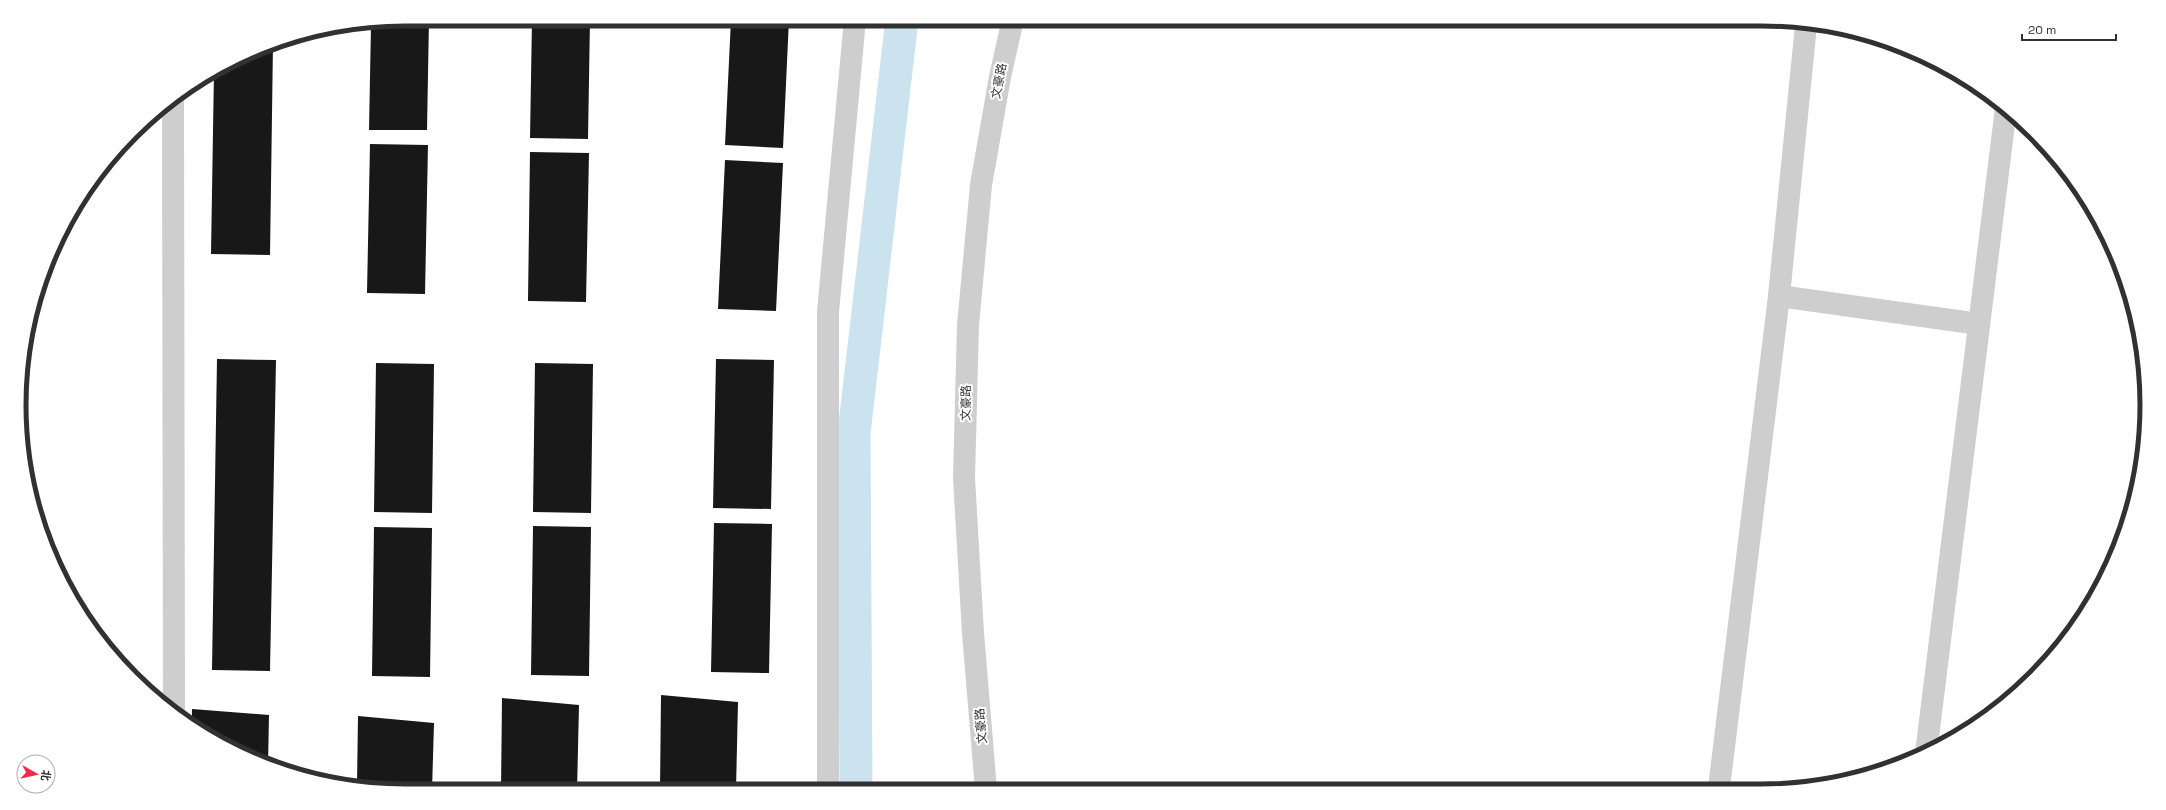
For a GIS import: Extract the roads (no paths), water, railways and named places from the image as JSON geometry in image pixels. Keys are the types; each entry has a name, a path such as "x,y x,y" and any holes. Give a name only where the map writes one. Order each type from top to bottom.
{"street":[{"path":"828,784 828,312 854,26"},
{"name":"文豪路","path":"986,784 973,633 964,478 968,324 981,185 1000,77 1011,26"},
{"path":"1719,784 1779,296 1806,29"},
{"path":"173,105 174,706"},
{"path":"1927,746 2005,115"},
{"path":"1779,296 1979,324"}],"waterway":[{"path":"856,784 854,433 901,26"}]}
